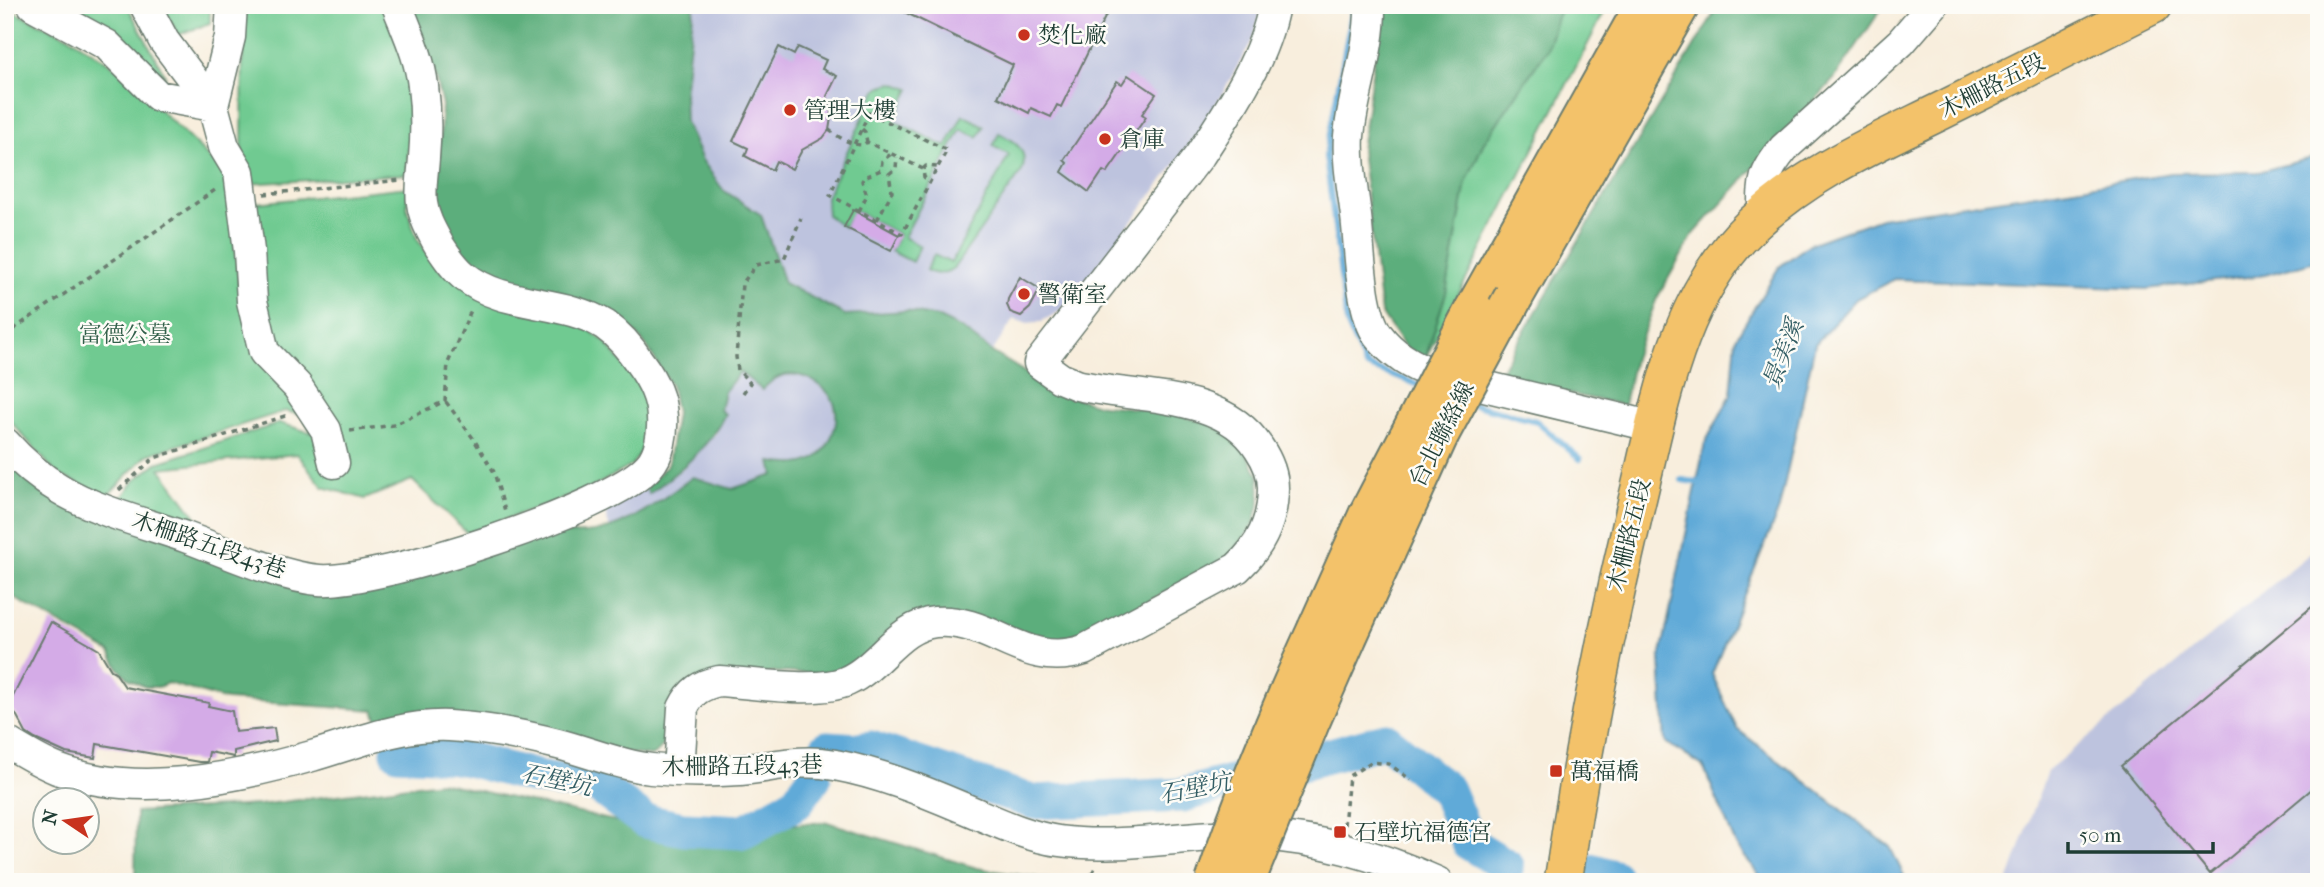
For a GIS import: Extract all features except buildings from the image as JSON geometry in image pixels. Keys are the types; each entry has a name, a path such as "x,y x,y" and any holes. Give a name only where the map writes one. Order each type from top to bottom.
{"highway":[{"name":"台北聯絡線","path":"1424,435 1474,310 1645,5"},
{"name":"台北聯絡線","path":"1245,882 1310,722 1332,635 1369,513 1424,435 1514,296 1680,5"},
{"name":"台北聯絡線","path":"1215,882 1239,810 1276,720 1332,635"},
{"path":"1208,882 1239,810"}],"main road":[{"name":"木柵路五段","path":"1563,882 1585,741 1609,616 1674,354 1691,312 1714,271 1763,215 1811,178 2153,5"}],"street":[{"path":"33,5 107,45 158,96 213,106"},
{"path":"145,5 164,41 213,106 224,147 241,184 252,301 264,352 297,386 326,429 334,463"},
{"path":"213,106 230,37 232,5"},
{"name":"木柵路五段43巷","path":"5,443 26,465 62,491 275,569 321,580 381,573 512,533 611,492 652,463 659,446 662,419 655,387 631,349 603,324 575,313 512,299 481,287 452,264 430,228 422,201 425,113 423,82 397,5"},
{"path":"679,771 684,708 687,699 704,684 719,681 813,687 846,682 909,631 931,622 953,621 978,628 1028,651 1046,656 1067,656 1084,650 1237,568 1252,554 1265,533 1273,503 1273,481 1266,458 1254,439 1242,427 1224,414 1202,407 1077,385 1060,378 1039,363 1199,155 1222,121 1261,49 1274,5"},
{"path":"1370,5 1367,48 1349,136 1349,157 1366,302 1377,334 1395,354 1410,365 1434,374 1656,427"},
{"path":"1763,215 1764,177 1769,166 1784,148 1901,42 1933,5"},
{"name":"木柵路五段43巷","path":"5,741 61,770 87,777 172,783 242,772 309,757 387,733 432,726 468,727 560,745 632,766 679,771 741,770 803,761 836,765 916,789 1017,831 1060,841 1111,843 1238,835 1304,840 1341,848 1393,873 1437,882"}],"path":[{"path":"869,113 947,150 902,234 830,195 862,129 869,113"},
{"path":"862,129 867,142"},
{"path":"829,130 854,144 863,145 867,142"},
{"path":"867,142 923,169"},
{"path":"881,170 882,161 891,153"},
{"path":"889,174 896,168 897,156"},
{"path":"923,169 926,166 938,167"},
{"path":"923,169 924,177 930,182"},
{"path":"859,211 867,195 862,181 864,177 881,170 889,174"},
{"path":"877,220 892,192 889,174"},
{"path":"5,335 241,184 422,177"},
{"path":"743,393 750,383 738,370 736,357 742,284 756,265 784,259 801,218"},
{"path":"481,287 448,362 445,401 494,472 512,533"},
{"path":"109,510 118,491 154,458 285,416 326,429 348,431 394,425 445,401"},
{"path":"1341,848 1349,776 1371,762 1389,764 1411,780"}],"shaded area":[{"path":"694,5 1262,5 1253,39 1202,129 1077,293 1057,313 1040,322 1025,323 1014,319 992,352 962,329 907,311 845,315 783,283 761,215 723,190 702,160 685,122 684,95"},
{"path":"740,372 776,377 794,374 814,380 824,389 834,403 836,424 830,444 820,457 806,463 789,465 772,462 774,475 732,489 693,477 642,513 610,529 604,509 646,488 650,493 682,469 717,432 724,392"},
{"path":"2319,546 2319,882 2008,882 2047,771"}],"green space":[{"path":"55,5 127,5 166,77 106,32"},
{"path":"162,5 210,5 210,23 178,35"},
{"path":"243,5 384,5 412,81 407,174 247,184 242,161"},
{"path":"411,5 694,5 684,95 685,122 702,160 723,190 761,215 784,283 845,315 907,311 937,317 962,329 992,352 1044,384 1069,396 1095,404 1168,412 1207,423 1226,432 1243,447 1259,475 1260,501 1254,524 1230,558 1087,635 1047,644 977,617 828,674 772,672 671,710 664,742 651,756 378,722 374,710 227,700 168,683 158,687 145,687 129,679 119,669 110,652 5,593 5,465 307,590 551,533 600,531 642,512 693,477 732,489 774,475 771,462 793,464 811,461 830,441 836,424 835,406 830,395 817,383 800,376 783,376 773,380 762,390 740,372 724,392 720,410 725,414 711,438 682,468 649,494 646,488 668,464 676,413 671,386 648,348 634,331 475,270 450,239 436,210 442,105 433,67"},
{"path":"1382,5 1563,5 1547,49 1483,144 1466,182 1446,293 1425,359 1406,349 1381,313 1361,150"},
{"path":"1563,5 1608,5 1425,359 1446,293 1466,182 1483,144 1547,49"},
{"path":"1719,5 1884,5 1835,78 1693,235 1657,298 1634,358 1624,405 1496,379"},
{"name":"富德公墓","path":"5,8 68,36 119,70 228,176 240,295 310,417 285,411 147,455 107,496 57,474 5,415"},
{"path":"893,83 910,89 894,121 946,147 963,115 984,126 978,137 961,129 904,237 920,246 912,262 891,251 899,235 854,210 844,227 827,215 826,197 875,92 882,86"},
{"path":"999,133 1020,148 1024,158 1022,171 953,269 940,274 926,270 934,255 951,263 1009,155 993,146"},
{"path":"408,187 407,208 417,239 440,271 588,329 605,342 642,388 649,413 647,442 632,465 587,490 467,533 412,480 365,499 323,487 297,454 160,468 205,529 120,500 135,480 157,463 280,423 312,433 268,346 247,204"},
{"path":"440,782 669,833 827,822 977,868 1064,882 135,882 136,812 259,805"}],"water":[{"name":"景美溪","path":"2319,156 2319,260 2265,275 2147,289 1894,279 1856,299 1815,344 1779,509 1712,674 1737,729 1890,847 1907,882 1764,882 1736,845 1703,766 1665,742 1660,659 1705,443 1731,395 1736,338 1779,267 1810,244 1881,218 2172,173 2258,172"}],"waterway":[{"path":"1350,5 1352,13 1326,156 1347,323 1366,366 1422,386"},
{"path":"1472,404 1536,421 1580,459"},
{"path":"1682,480 1705,484"},
{"name":"石壁坑","path":"827,748 871,748 1033,802 1183,795 1386,740 1447,790 1469,843 1507,866"},
{"name":"石壁坑","path":"398,752 468,759 540,778 596,785 645,821 683,829 743,832 796,803 814,778"},
{"name":"石壁坑","path":"1594,871 1614,877 1615,882"}],"place":[{"name":"焚化廠","path":"1024,35"},
{"name":"管理大樓","path":"790,110"},
{"name":"倉庫","path":"1105,139"},
{"name":"警衛室","path":"1024,294"},
{"name":"萬福橋","path":"1556,771"},
{"name":"石壁坑福德宮","path":"1340,832"}]}
